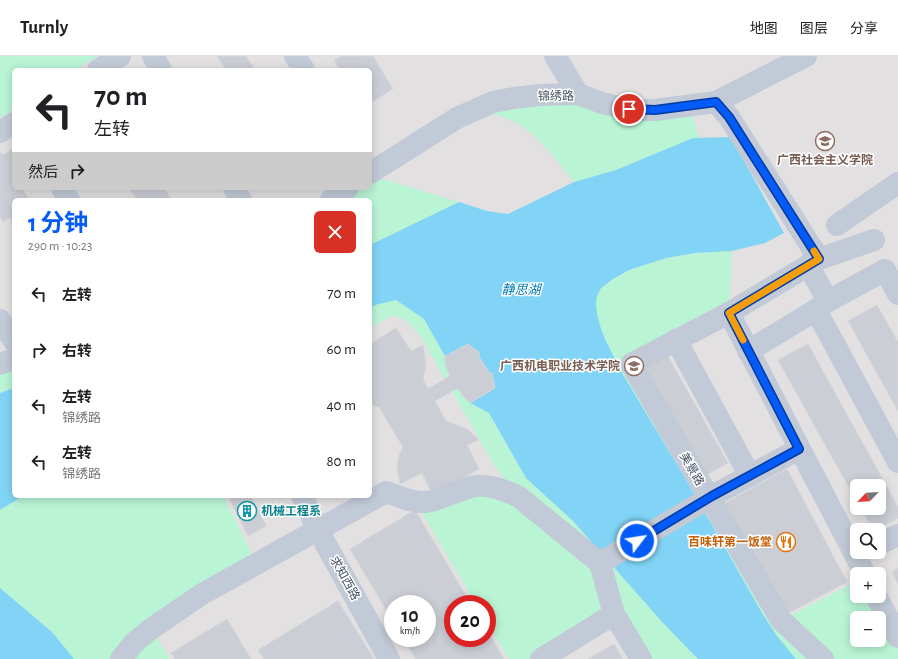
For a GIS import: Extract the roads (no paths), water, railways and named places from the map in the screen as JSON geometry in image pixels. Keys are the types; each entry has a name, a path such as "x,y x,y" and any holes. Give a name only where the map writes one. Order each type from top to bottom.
{"lane":[{"path":"101,68 120,56"},
{"path":"153,56 160,68"},
{"path":"295,56 303,68"},
{"path":"555,56 578,94"},
{"name":"锦绣路","path":"372,172 457,118 493,102 540,95 578,94 602,103 629,109 642,110 655,110 716,102 806,56"},
{"path":"716,102 729,117 814,262 822,305 898,462"},
{"path":"0,132 12,124"},
{"path":"837,225 898,183"},
{"path":"334,198 345,190"},
{"name":"美景路","path":"823,659 780,620 631,364 729,313 814,262 874,240"},
{"path":"748,351 822,305 891,266 898,294"},
{"path":"729,313 799,449 861,561"},
{"path":"0,320 12,339"},
{"path":"676,340 750,476"},
{"path":"0,364 12,360"},
{"path":"600,563 712,496 799,449"},
{"path":"121,659 134,643 148,630 202,594 386,492 413,501 424,502 473,486 488,486 506,490 519,497 600,563 614,614 641,659"},
{"name":"求知西路","path":"303,498 318,530 389,659"},
{"path":"886,541 898,535"},
{"path":"880,603 898,637"},
{"path":"541,659 614,614"}],"water":[{"name":"静思湖","path":"731,137 784,233 765,243 732,251 695,253 666,258 629,270 601,288 597,296 597,314 606,341 622,373 688,483 762,613 777,636 796,659 698,659 664,624 573,521 526,478 489,413 470,403 495,388 492,374 490,374 478,355 479,353 445,356 424,319 396,300 375,305 372,307 372,244 459,202 487,211 508,214 574,182 616,170 693,138"},
{"path":"12,389 12,498 20,498 0,510 0,393"},
{"path":"0,588 52,632 74,659 0,659"}],"place":[{"name":"广西社会主义学院","path":"825,141"},
{"name":"广西机电职业技术学院","path":"634,366"},
{"name":"机械工程系","path":"247,511"},
{"name":"百味轩第一饭堂","path":"786,542"}]}
